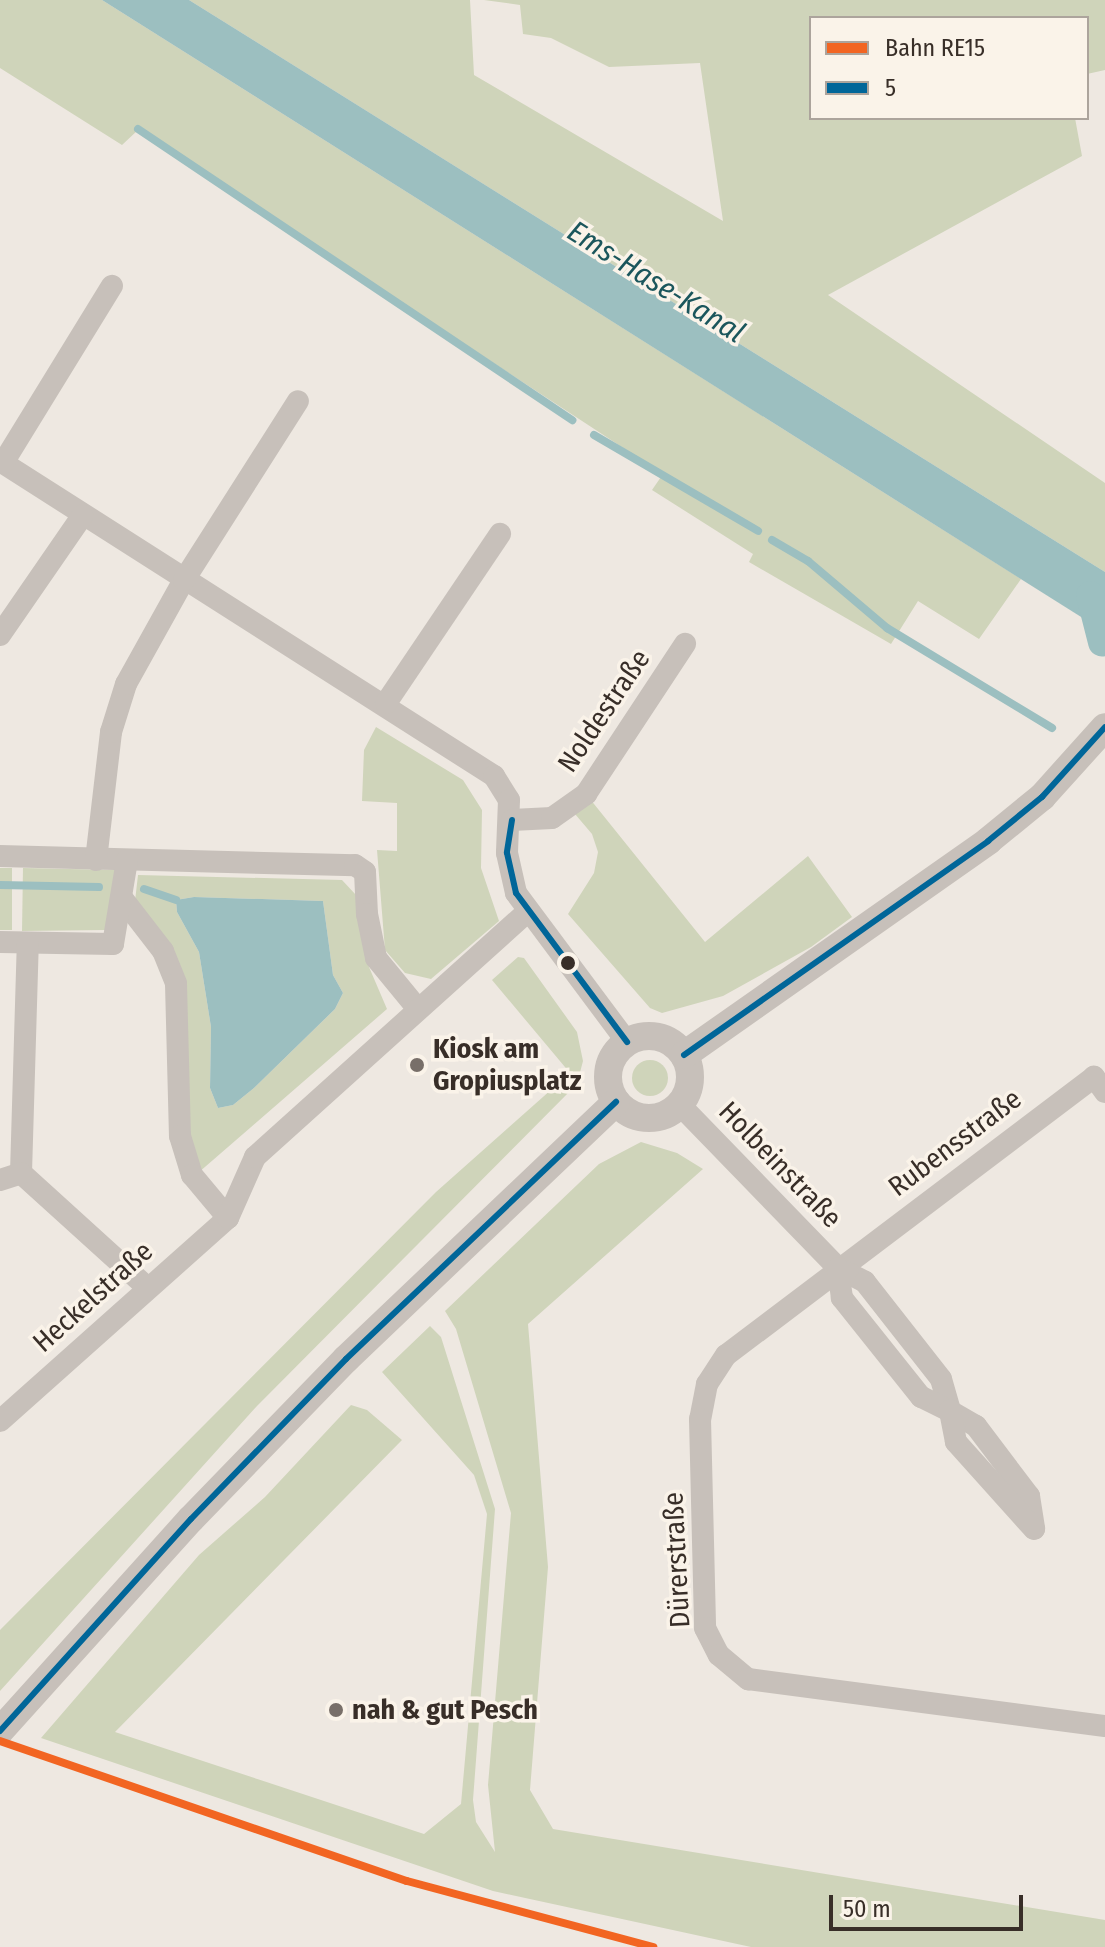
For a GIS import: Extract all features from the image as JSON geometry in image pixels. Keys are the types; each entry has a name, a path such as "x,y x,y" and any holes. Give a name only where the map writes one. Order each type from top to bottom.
{"street":[{"path":"112,286 1,462 184,580 386,703 494,776 509,800 512,820 509,874 527,912 627,1042"},
{"path":"96,860 111,732 126,684 184,580 298,401"},
{"path":"0,635 82,516"},
{"path":"386,703 500,534"},
{"name":"Noldestraße","path":"512,820 552,818 586,794 685,644"},
{"path":"684,1055 988,841 1042,797 1105,727"},
{"path":"0,856 355,865 365,872 367,914 376,958 417,1008"},
{"path":"0,942 113,944 127,860"},
{"path":"122,898 163,951 176,984 180,1136 192,1175 228,1218 255,1157 527,912"},
{"path":"28,943 11,1177 148,1288"},
{"path":"660,1037 684,1055 689,1086 680,1105 649,1118 632,1115 616,1102 608,1071 627,1042 660,1037"},
{"name":"Rubensstraße","path":"838,1268 1101,1079"},
{"path":"0,1731 191,1519 337,1368 616,1102"},
{"name":"Holbeinstraße","path":"680,1105 838,1268 865,1282 941,1379 956,1442 1034,1529 1029,1496 976,1426 950,1411"},
{"name":"Heckelstraße","path":"0,1421 228,1218"},
{"name":"Dürerstraße","path":"838,1268 726,1355 707,1384 700,1419 705,1628 719,1655 748,1679 1105,1726"}],"green space":[{"path":"0,0 102,0 1021,579 979,639 918,601 891,644 749,562 753,554 652,490 663,474 138,130 122,145 0,68"},
{"path":"189,0 470,0 474,75 723,221 700,63 609,67 551,38 523,34 520,5 484,0 1105,0 1105,70 1089,74 1089,16 809,16 809,120 1075,120 1082,156 828,295 1105,483 1105,572"},
{"path":"376,727 463,780 482,810 481,868 499,921 431,979 405,973 385,950 377,850 397,851 397,803 362,801 364,750"},
{"path":"590,799 705,942 808,856 852,917 811,947 723,996 662,1013 650,1008 568,914 594,873 598,852 592,834 575,814"},
{"path":"0,868 12,868 12,930 0,930"},
{"path":"23,868 116,870 105,930 22,931"},
{"path":"138,875 342,880 356,895 369,967 387,1009 198,1173 185,1132 187,1017 135,901","holes":["194,897 323,901 333,975 343,993 335,1009 254,1088 233,1105 218,1108 210,1088 211,1027 199,952 177,912 176,900"]},
{"path":"518,957 524,958 577,1032 583,1061 577,1084 257,1406 0,1691 0,1630 436,1192 570,1073 492,980"},
{"path":"650,1060 663,1065 668,1078 663,1091 650,1096 637,1091 632,1078 637,1065"},
{"path":"641,1142 677,1153 703,1169 528,1324 548,1567 530,1790 553,1829 1105,1920 1105,1947 751,1947 493,1891 41,1738 199,1555 265,1497 351,1405 367,1410 402,1440 115,1732 424,1834 461,1804 487,1514 474,1475 382,1372 430,1326 441,1337 495,1509 473,1800 476,1822 495,1852 488,1785 511,1513 456,1329 445,1311 599,1164"}],"water":[{"path":"102,0 189,0 1105,572 1105,632"},
{"path":"194,897 323,901 333,975 343,993 335,1009 254,1088 233,1105 218,1108 210,1088 211,1027 199,952 177,912 176,900"}],"waterway":[{"path":"138,129 572,420"},
{"path":"594,435 758,531"},
{"path":"772,540 808,561 887,628 1052,728"},
{"name":"Ems-Hase-Kanal","path":"1090,595 1102,642"},
{"path":"0,885 99,887"},
{"path":"144,889 176,900"}],"rail line":[{"name":"RE15","path":"0,1741 407,1881 653,1947"}],"transit line":[{"name":"5","path":"684,1055 988,841 1042,797 1105,727"},
{"name":"5","path":"512,820 507,853 516,893 627,1042"},
{"name":"5","path":"0,1731 191,1519 346,1359 616,1102"}],"place":[{"name":"Kiosk am Gropiusplatz","path":"417,1065"},
{"name":"nah & gut Pesch","path":"336,1710"}]}
